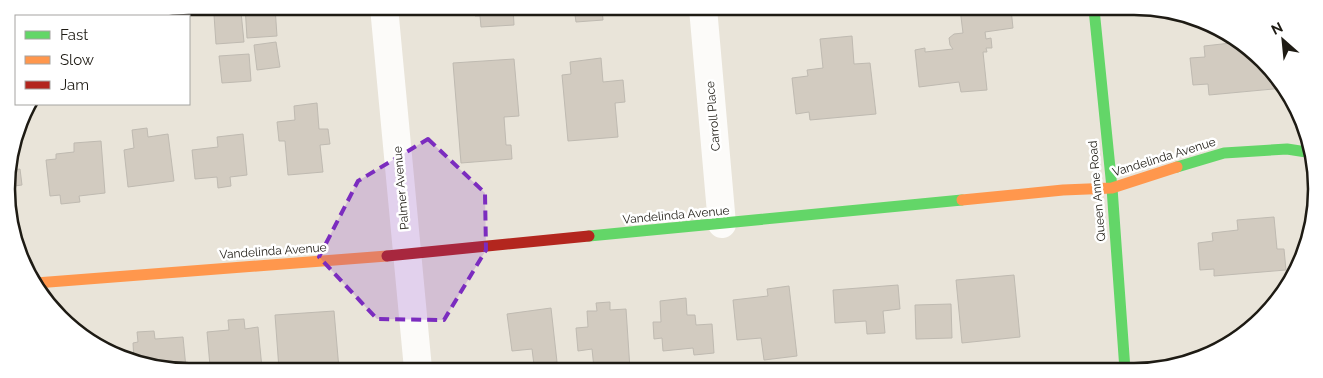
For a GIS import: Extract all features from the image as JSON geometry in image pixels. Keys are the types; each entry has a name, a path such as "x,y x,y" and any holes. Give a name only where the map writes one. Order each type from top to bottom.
{"street":[{"name":"Palmer Avenue","path":"385,15 417,363"},
{"name":"Carroll Place","path":"704,15 722,224"},
{"name":"Queen Anne Road","path":"1095,15 1112,188 1124,363"},
{"name":"Vandelinda Avenue","path":"42,283 407,254 1063,190 1112,188 1224,153 1287,149 1304,152"}],"highlighted area":[{"path":"428,139 485,193 486,250 444,320 377,319 319,257 358,181"}],"building":[{"path":"214,15 241,15 244,42 216,44"},
{"path":"246,15 276,15 277,36 247,38"},
{"path":"513,15 514,25 481,27 480,16 475,16"},
{"path":"575,15 603,15 603,20 576,22"},
{"path":"961,15 1012,15 1013,28 985,32 986,39 991,38 992,48 986,48 987,52 983,52 987,90 961,92 959,82 919,87 915,50 925,48 925,52 953,49 949,38 954,34 963,33"},
{"path":"852,36 854,64 870,63 876,114 810,120 809,112 796,114 792,78 808,76 807,70 823,68 820,39"},
{"path":"276,42 280,67 257,70 254,45"},
{"path":"1229,43 1257,66 1276,89 1209,95 1208,84 1193,85 1190,58 1205,57 1204,46"},
{"path":"249,54 251,81 222,83 219,56"},
{"path":"601,58 603,82 623,80 625,102 615,103 618,137 568,141 562,75 571,74 570,62"},
{"path":"514,59 519,116 504,117 506,145 511,145 512,159 461,163 453,63"},
{"path":"317,103 319,129 328,129 330,144 320,145 323,172 288,175 285,141 279,141 277,122 295,120 294,106"},
{"path":"147,128 148,137 168,134 174,181 128,187 124,150 134,148 132,130"},
{"path":"243,134 247,175 230,177 231,186 218,188 217,177 195,179 192,150 218,147 217,137"},
{"path":"101,141 105,193 79,196 80,202 61,204 60,195 50,196 46,160 56,159 56,154 74,152 74,143"},
{"path":"20,169 22,185 15,186 16,170"},
{"path":"1274,217 1277,249 1284,249 1286,270 1214,276 1214,269 1200,270 1198,243 1213,241 1212,233 1238,230 1237,220"},
{"path":"1014,275 1020,337 962,343 956,280"},
{"path":"898,285 900,309 883,311 885,333 867,334 866,321 835,323 833,290"},
{"path":"789,286 797,356 764,360 761,338 737,340 733,300 768,296 767,289"},
{"path":"686,298 687,315 695,315 696,325 712,324 714,353 694,355 693,348 663,351 662,338 654,339 653,322 661,322 660,301"},
{"path":"610,302 610,310 626,309 630,363 593,363 592,349 578,351 576,328 588,327 587,311 597,311 596,303"},
{"path":"951,304 952,338 916,339 915,305"},
{"path":"551,308 557,362 534,363 532,349 512,351 507,314"},
{"path":"334,311 338,363 279,363 275,315"},
{"path":"244,319 245,329 258,327 262,363 210,363 207,332 229,330 228,320"},
{"path":"154,331 155,339 183,337 186,363 166,362 134,354 133,343 138,342 137,332"}],"traffic: fast":[{"path":"1095,15 1112,188 1124,363"},
{"path":"1177,167 1224,153 1287,149 1304,152"},
{"path":"589,236 962,200"}],"traffic: slow":[{"path":"962,200 1063,190 1112,188 1177,167"},
{"path":"42,283 387,256"}],"traffic: jam":[{"path":"387,256 589,236"}]}
